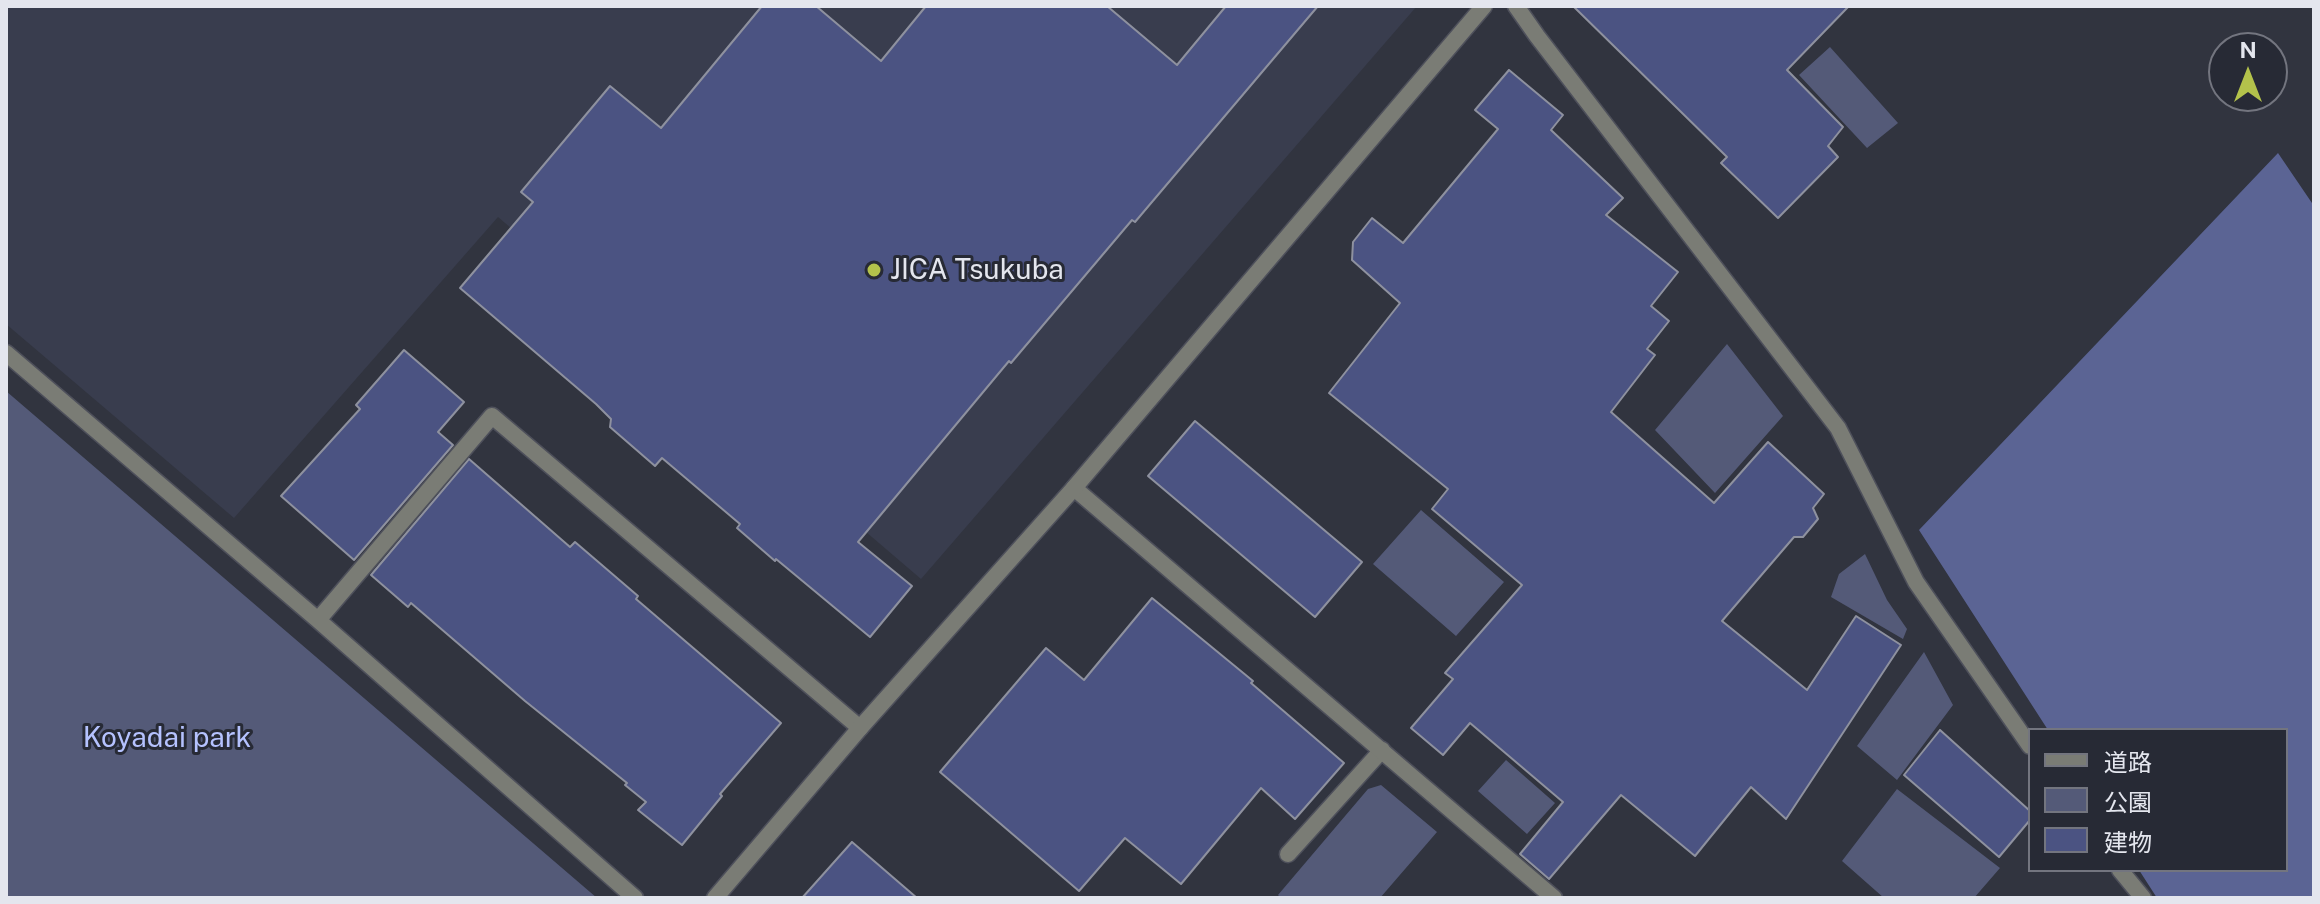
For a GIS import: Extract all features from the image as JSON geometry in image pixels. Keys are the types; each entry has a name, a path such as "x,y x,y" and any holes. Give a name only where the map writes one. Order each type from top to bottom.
{"street":[{"path":"715,898 860,728 1074,488 1484,6"},
{"path":"1516,6 1838,428 1916,582 2028,743"},
{"path":"6,353 318,620 635,898"},
{"path":"318,620 492,416 860,728"},
{"path":"1074,488 1554,898"},
{"path":"1288,854 1382,750"},
{"path":"2122,872 2143,898"}],"shaded area":[{"name":"JICA Tsukuba","path":"6,6 1417,6 921,579 498,217 234,518 6,324"},
{"path":"2278,153 2314,206 2314,898 2157,898 2140,872 2288,872 2288,728 2047,728 1919,530"}],"green space":[{"path":"1830,47 1898,123 1867,148 1799,75"},
{"path":"1727,344 1783,416 1715,493 1655,430"},
{"name":"Koyadai park","path":"6,391 597,898 6,898"},
{"path":"1421,510 1504,582 1456,636 1373,564"},
{"path":"1865,554 1887,600 1907,629 1903,639 1831,597 1839,574"},
{"path":"1924,652 1953,705 1897,780 1857,746"},
{"path":"1506,760 1555,803 1527,834 1478,791"},
{"path":"1381,785 1437,832 1380,898 1281,898 1278,895 1368,789"},
{"path":"1897,789 2000,868 1974,898 1884,898 1842,861"}],"building":[{"path":"762,6 816,6 881,61 926,6 1107,6 1177,65 1226,6 1318,6 1135,222 1132,220 1011,363 1009,361 858,542 912,586 870,637 775,561 737,528 740,524 662,458 655,466 610,427 611,419 596,404 460,288 533,202 521,192 610,86 661,128"},
{"path":"1573,6 1849,6 1787,70 1843,127 1828,146 1838,157 1778,218 1721,163 1727,157"},
{"path":"1509,70 1563,115 1551,130 1623,198 1606,215 1678,272 1651,306 1669,321 1647,349 1655,355 1611,412 1714,503 1768,442 1824,494 1813,508 1818,519 1803,537 1794,537 1722,621 1807,690 1856,616 1901,645 1786,819 1751,787 1695,856 1621,795 1549,879 1520,854 1563,802 1470,723 1443,755 1411,728 1453,679 1445,673 1522,585 1432,509 1448,489 1329,393 1400,303 1352,260 1353,242 1372,218 1403,243 1498,129 1475,110"},
{"path":"404,350 464,402 438,432 453,445 354,560 281,496 360,409 356,405"},
{"path":"1195,421 1362,562 1315,617 1148,476"},
{"path":"469,459 570,547 575,542 638,596 636,599 781,723 720,794 722,796 682,845 638,810 646,802 625,785 627,783 411,603 408,607 371,575"},
{"path":"1152,598 1253,681 1251,683 1344,763 1295,819 1261,788 1181,884 1125,838 1079,891 940,772 1046,648 1084,680"},
{"path":"1940,730 2028,809 2028,822 1999,857 1904,775"},
{"path":"852,842 917,898 802,898"}],"place":[{"name":"JICA Tsukuba","path":"874,270"}]}
